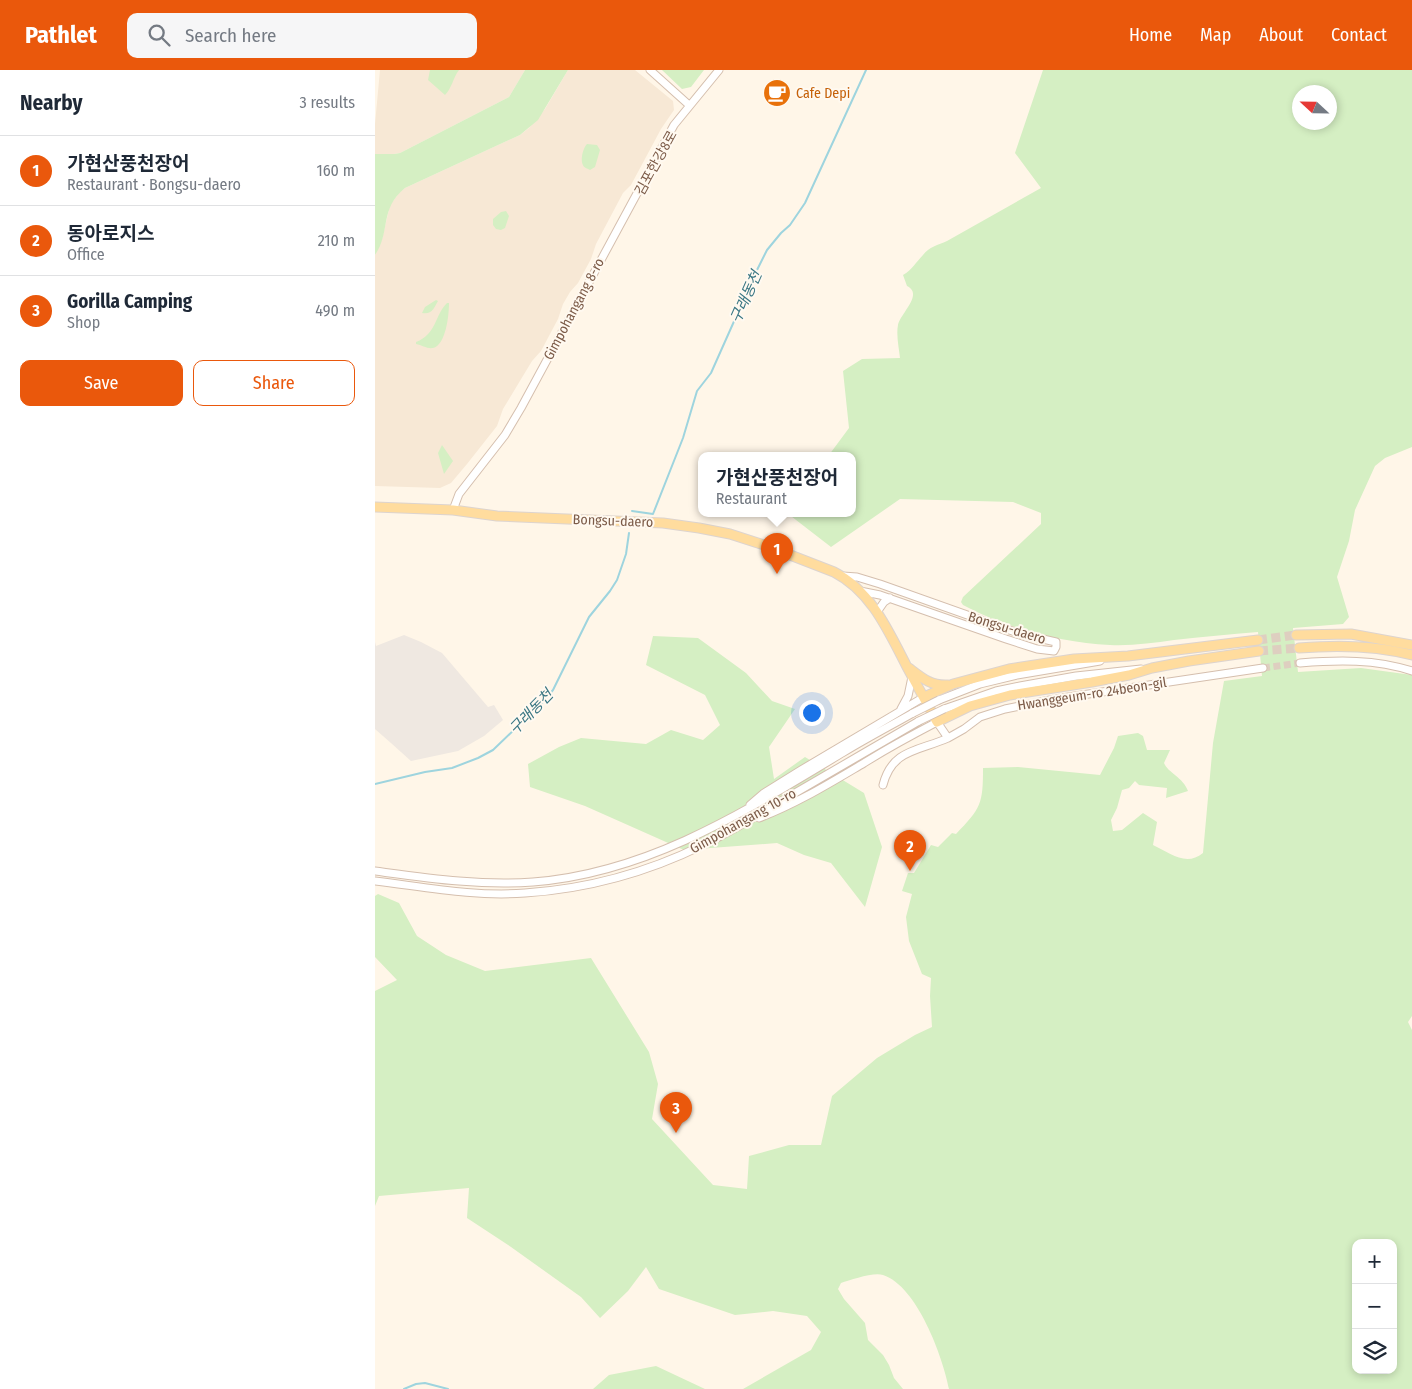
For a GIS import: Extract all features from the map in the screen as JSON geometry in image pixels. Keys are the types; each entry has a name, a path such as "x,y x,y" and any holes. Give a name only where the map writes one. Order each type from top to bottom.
{"main road":[{"name":"Bongsu-daero","path":"375,507 453,510 497,516 663,524 713,530 767,546 843,576 860,591 877,612 937,722"},
{"path":"1297,635 1351,634 1412,645"},
{"path":"924,697 953,684 1009,669 1074,659 1127,656 1258,640"},
{"path":"1299,648 1330,645 1356,646 1412,655"},
{"path":"937,722 970,706 1010,695 1129,675 1152,668 1259,651"},
{"path":"906,665 925,681 932,684 953,684"}],"street":[{"path":"650,70 689,105"},
{"name":"Gimpohangang 8-ro","path":"453,510 459,494 505,435 521,408 674,125 719,70"},
{"name":"Bongsu-daero","path":"843,576 857,577 880,584 1021,634 1055,642 1056,647 1054,651 1022,644 890,598 860,591"},
{"path":"860,591 869,586 880,584"},
{"path":"877,612 884,602 890,598"},
{"name":"Gimpohangang 10-ro","path":"375,871 470,882 534,882 586,874 634,862 689,840 737,816 913,713 939,700 980,684 1127,656"},
{"path":"1300,663 1364,662 1390,665 1412,671"},
{"name":"Gimpohangang 10-ro","path":"375,881 457,892 490,894 564,889 617,878 702,846 740,826 919,721 944,709 996,691 1020,686 1085,675 1152,668"},
{"name":"Hwanggeum-ro 24beon-gil","path":"883,785 889,768 899,758 918,748 948,738 965,729 980,717 1005,709 1055,699 1263,668"},
{"path":"898,712 908,696 912,676"},
{"path":"737,816 764,793 793,774 924,697"},
{"path":"740,826 780,810 937,722 948,738"}],"shaded area":[{"path":"380,70 525,70 509,97 400,153 387,155 375,154 375,124"},
{"path":"568,70 635,70 673,101 674,110 661,129 631,185 623,193 596,244 591,259 578,283 563,304 558,319 541,351 532,361 503,409 497,426 467,464 451,483 440,488 375,486 375,255 382,239 390,205 405,188 520,135 529,128 545,109"},
{"path":"404,635 442,653 488,707 494,705 503,720 484,736 458,751 411,761 375,729 375,642 376,646"}],"green space":[{"path":"430,70 459,70 445,95 428,80"},
{"path":"525,70 568,70 538,120 520,135 405,188 397,196 388,212 383,238 375,255 375,154 400,153 509,97"},
{"path":"662,70 704,70 691,87 682,89"},
{"path":"1043,70 1412,70 1412,447 1385,458 1375,466 1355,510 1349,541 1337,577 1349,617 1343,624 1293,628 1298,672 1361,668 1412,675 1412,1016 1408,1022 1412,1030 1412,1389 949,1389 941,1359 927,1324 917,1307 907,1293 895,1282 879,1274 841,1283 838,1289 844,1299 865,1323 868,1340 883,1355 894,1378 903,1389 743,1389 811,1350 821,1332 807,1316 773,1311 735,1315 659,1289 646,1267 628,1291 600,1318 581,1297 467,1218 469,1188 379,1196 375,1206 375,991 397,980 375,957 375,896 378,894 399,903 417,936 446,955 485,971 591,958 649,1052 658,1084 652,1119 713,1185 747,1189 749,1156 789,1145 821,1145 832,1096 877,1058 932,1027 931,978 922,974 909,941 906,917 912,894 902,891 908,873 914,873 931,845 938,847 952,833 956,834 976,811 981,798 983,768 1018,767 1100,775 1118,736 1138,733 1143,736 1147,750 1170,750 1164,763 1183,782 1188,791 1166,798 1167,788 1139,785 1135,781 1129,788 1122,790 1117,808 1111,820 1113,831 1122,830 1143,813 1157,822 1153,845 1184,859 1197,857 1203,853 1213,743 1224,681 1262,676 1258,632 1134,645 1110,645 1072,641 1034,633 998,621 963,605 961,602 963,597 1041,524 1041,513 1013,502 900,499 831,547 792,517 856,517 856,452 831,452 849,428 843,371 862,359 900,358 897,337 898,325 910,304 913,294 912,290 907,286 903,275 925,252 1041,188 1015,153"},
{"path":"587,144 597,145 600,150 595,167 590,170 582,163 583,151"},
{"path":"506,211 509,216 505,228 501,230 496,229 493,225 493,219 501,212"},
{"path":"436,300 438,301 432,310 428,313 422,313 425,307"},
{"path":"447,303 449,303 447,322 441,341 433,348 416,344 416,342 423,339 432,330"},
{"path":"442,445 453,461 444,474 438,453"},
{"path":"653,636 698,638 746,673 772,701 795,709 769,747 774,779 805,757 864,793 882,847 865,907 831,863 804,855 777,843 684,850 585,806 530,787 528,764 559,747 581,738 646,744 671,730 703,740 720,725 705,695 646,665"},
{"path":"656,1366 705,1389 593,1389 609,1375"}],"waterway":[{"name":"구래동천","path":"632,511 653,514 683,438 697,391 711,373 767,250 790,225 805,203 866,70"},
{"name":"구래동천","path":"375,784 425,772 452,768 478,758 493,750 542,703 553,690 589,617 617,580 626,554 629,533"},
{"path":"404,1389 416,1384 425,1383 448,1389"}],"tunnel":[{"path":"1258,640 1296,635"},
{"path":"1259,651 1299,648"},
{"path":"1263,668 1300,663"}],"place":[{"name":"Cafe Depi","path":"777,93"},
{"name":"가현산풍천장어","path":"777,574"},
{"name":"동아로지스","path":"910,871"},
{"name":"Gorilla Camping","path":"676,1133"}]}
